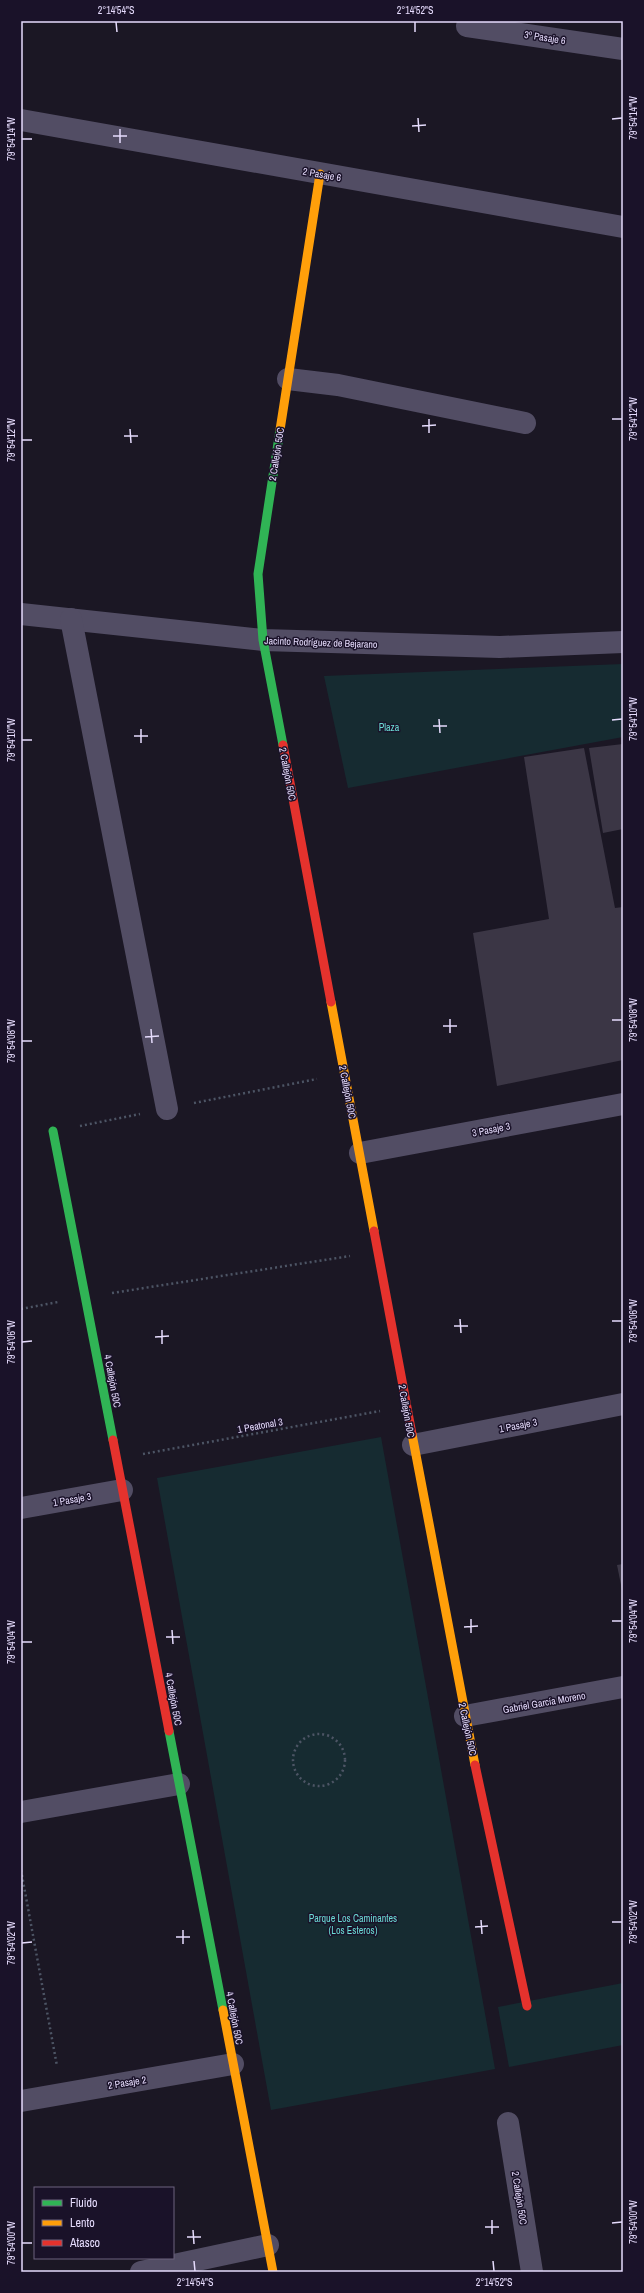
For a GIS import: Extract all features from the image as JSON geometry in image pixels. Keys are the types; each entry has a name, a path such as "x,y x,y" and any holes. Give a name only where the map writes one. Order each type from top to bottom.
{"street":[{"name":"3º Pasaje 6","path":"467,26 623,49"},
{"name":"2 Pasaje 6","path":"21,120 623,227"},
{"name":"2 Callejón 50C","path":"320,174 258,574 263,640 465,1716 527,2006"},
{"path":"288,379 338,385 525,423"},
{"name":"Jacinto Rodríguez de Bejarano","path":"21,614 263,640 500,647 623,642"},
{"path":"71,619 167,1108"},
{"name":"3 Pasaje 3","path":"360,1153 623,1104"},
{"name":"4 Callejón 50C","path":"54,1131 273,2272"},
{"name":"1 Pasaje 3","path":"414,1445 623,1404"},
{"name":"1 Pasaje 3","path":"21,1508 122,1490"},
{"name":"Gabriel García Moreno","path":"465,1716 623,1688"},
{"path":"21,1812 179,1784"},
{"name":"2 Pasaje 2","path":"21,2101 62,2092 233,2064"},
{"name":"2 Callejón 50C","path":"508,2123 532,2272"},
{"path":"141,2272 268,2245"}],"path":[{"path":"21,1309 378,1252"},
{"name":"1 Peatonal 3","path":"117,1459 406,1406"},
{"path":"316,1734 333,1738 340,1744 343,1751 344,1767 335,1780 328,1785 312,1785 305,1782 295,1767 293,1759 300,1742 316,1734"},
{"path":"21,1870 62,2092"}],"green space":[{"name":"Plaza","path":"623,664 623,737 348,788 324,676"},
{"name":"Parque Los Caminantes (Los Esteros)","path":"381,1437 495,2069 271,2110 157,1478"},
{"path":"623,1983 623,2045 509,2067 498,2007"}],"building":[{"path":"623,744 623,829 603,833 589,748"},
{"path":"584,748 615,908 623,907 623,1060 497,1086 473,933 549,919 524,757"},
{"path":"623,1564 623,1590 622,1590 617,1565"}],"traffic: fast":[{"path":"280,430 258,574 263,640 283,745"},
{"path":"53,1131 113,1440"},
{"path":"169,1731 223,2010"}],"traffic: slow":[{"path":"280,430 320,174"},
{"path":"331,1002 374,1231"},
{"path":"412,1434 475,1765"},
{"path":"223,2010 273,2272"}],"traffic: jam":[{"path":"283,745 331,1002"},
{"path":"374,1231 412,1434"},
{"path":"113,1440 169,1731"},
{"path":"475,1765 527,2006"}]}
